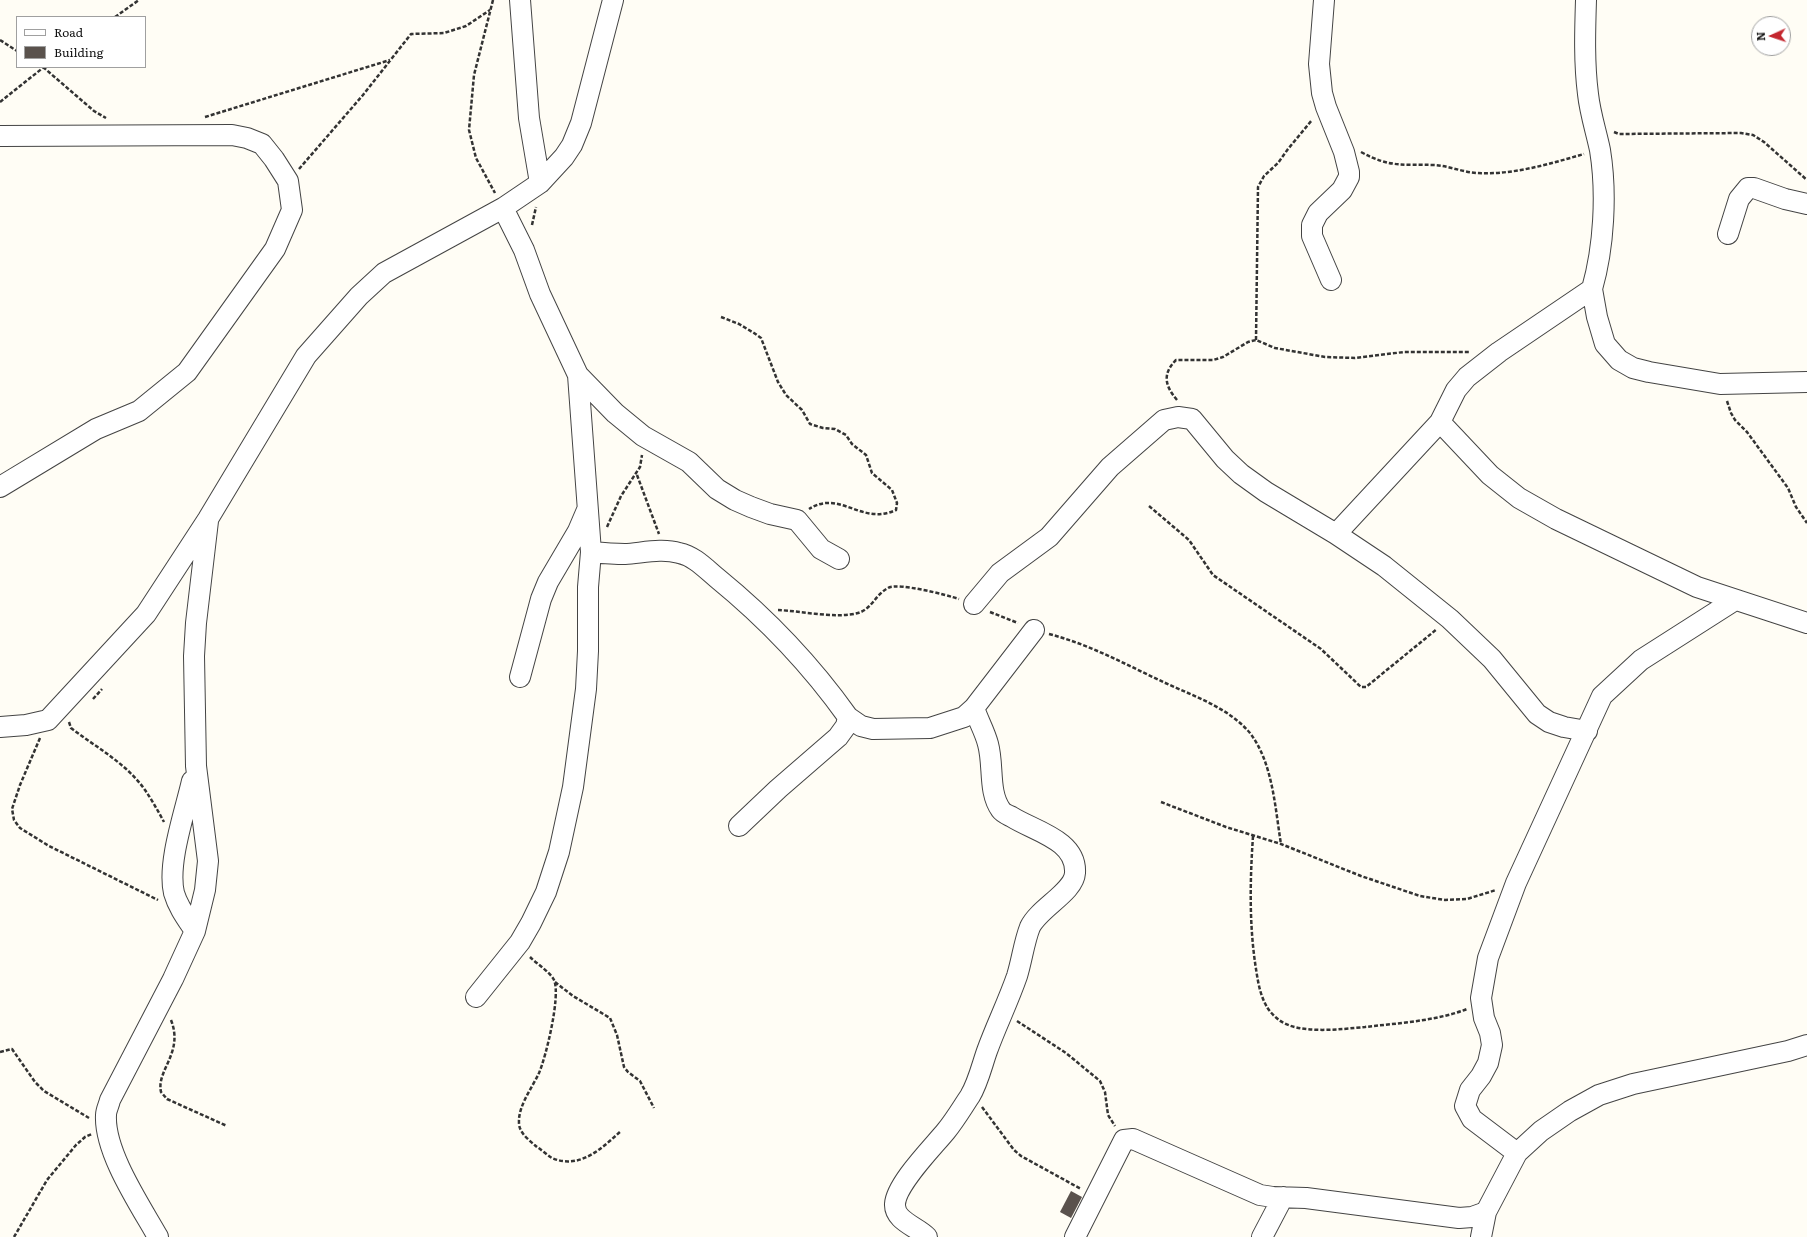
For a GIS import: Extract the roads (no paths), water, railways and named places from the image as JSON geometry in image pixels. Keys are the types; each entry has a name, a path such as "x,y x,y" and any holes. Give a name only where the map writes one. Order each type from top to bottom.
{"street":[{"path":"520,0 529,118 540,183"},
{"path":"0,727 26,726 48,720 146,614 208,519 306,356 359,296 384,273 503,208 540,183 564,157 572,144 581,123 613,0"},
{"path":"1324,0 1319,64 1322,93 1349,167 1349,177 1342,190 1318,213 1312,225 1311,233 1325,268 1332,280"},
{"path":"1586,0 1587,84 1599,149 1603,209 1599,257 1592,289 1596,317 1605,344 1619,360 1633,368 1649,372 1720,384 1807,382"},
{"path":"0,136 232,135 247,138 262,144 288,180 292,210 275,249 187,372 139,411 96,429 0,487"},
{"path":"1728,234 1739,199 1748,188 1754,188 1785,199 1807,204"},
{"path":"503,208 524,250 540,294 578,375 615,413 643,436 689,462 717,489 735,500 770,514 797,520 821,549 839,559"},
{"path":"1336,534 1440,422 1456,390 1467,377 1499,352 1592,289"},
{"path":"476,997 520,942 546,892 559,852 573,786 586,689 588,650 588,587 591,552 578,375"},
{"path":"974,604 1000,573 1049,537 1110,467 1164,420 1178,417 1192,419 1225,459 1241,474 1266,492 1336,534 1384,566 1450,619 1492,659 1537,714 1549,722 1587,731"},
{"path":"1440,422 1490,475 1519,498 1556,519 1697,587 1807,623"},
{"path":"520,677 541,599 548,582 578,531 588,508"},
{"path":"158,1237 113,1153 106,1126 106,1114 110,1100 162,1000 194,931 205,890 208,861 196,766 194,656 196,623 208,519"},
{"path":"591,552 623,554 669,551 680,553 694,559 731,589 790,646 816,675 848,717 861,726 873,729 930,728 947,724 964,717 974,708 1034,630"},
{"path":"1517,1153 1472,1119 1465,1106 1470,1090 1481,1076 1488,1063 1492,1045 1490,1033 1484,1018 1481,998 1488,958 1516,883 1602,696 1618,679 1641,660 1735,600"},
{"path":"927,1237 905,1221 896,1212 895,1204 898,1193 906,1180 947,1130 972,1094 993,1034 1017,975 1031,926 1039,914 1070,886 1075,874 1074,860 1066,848 1048,835 1026,827 1002,812 994,797 988,745 974,708"},
{"path":"739,826 778,788 838,737 846,726 848,717"},
{"path":"194,931 174,894 173,882 177,845 196,766"},
{"path":"1481,1237 1486,1212 1517,1153 1547,1127 1570,1111 1599,1095 1633,1084 1788,1051 1807,1045"},
{"path":"1075,1237 1124,1140 1133,1139 1260,1195 1306,1198 1459,1218 1472,1217 1486,1212"},
{"path":"1262,1237 1283,1197"}]}
